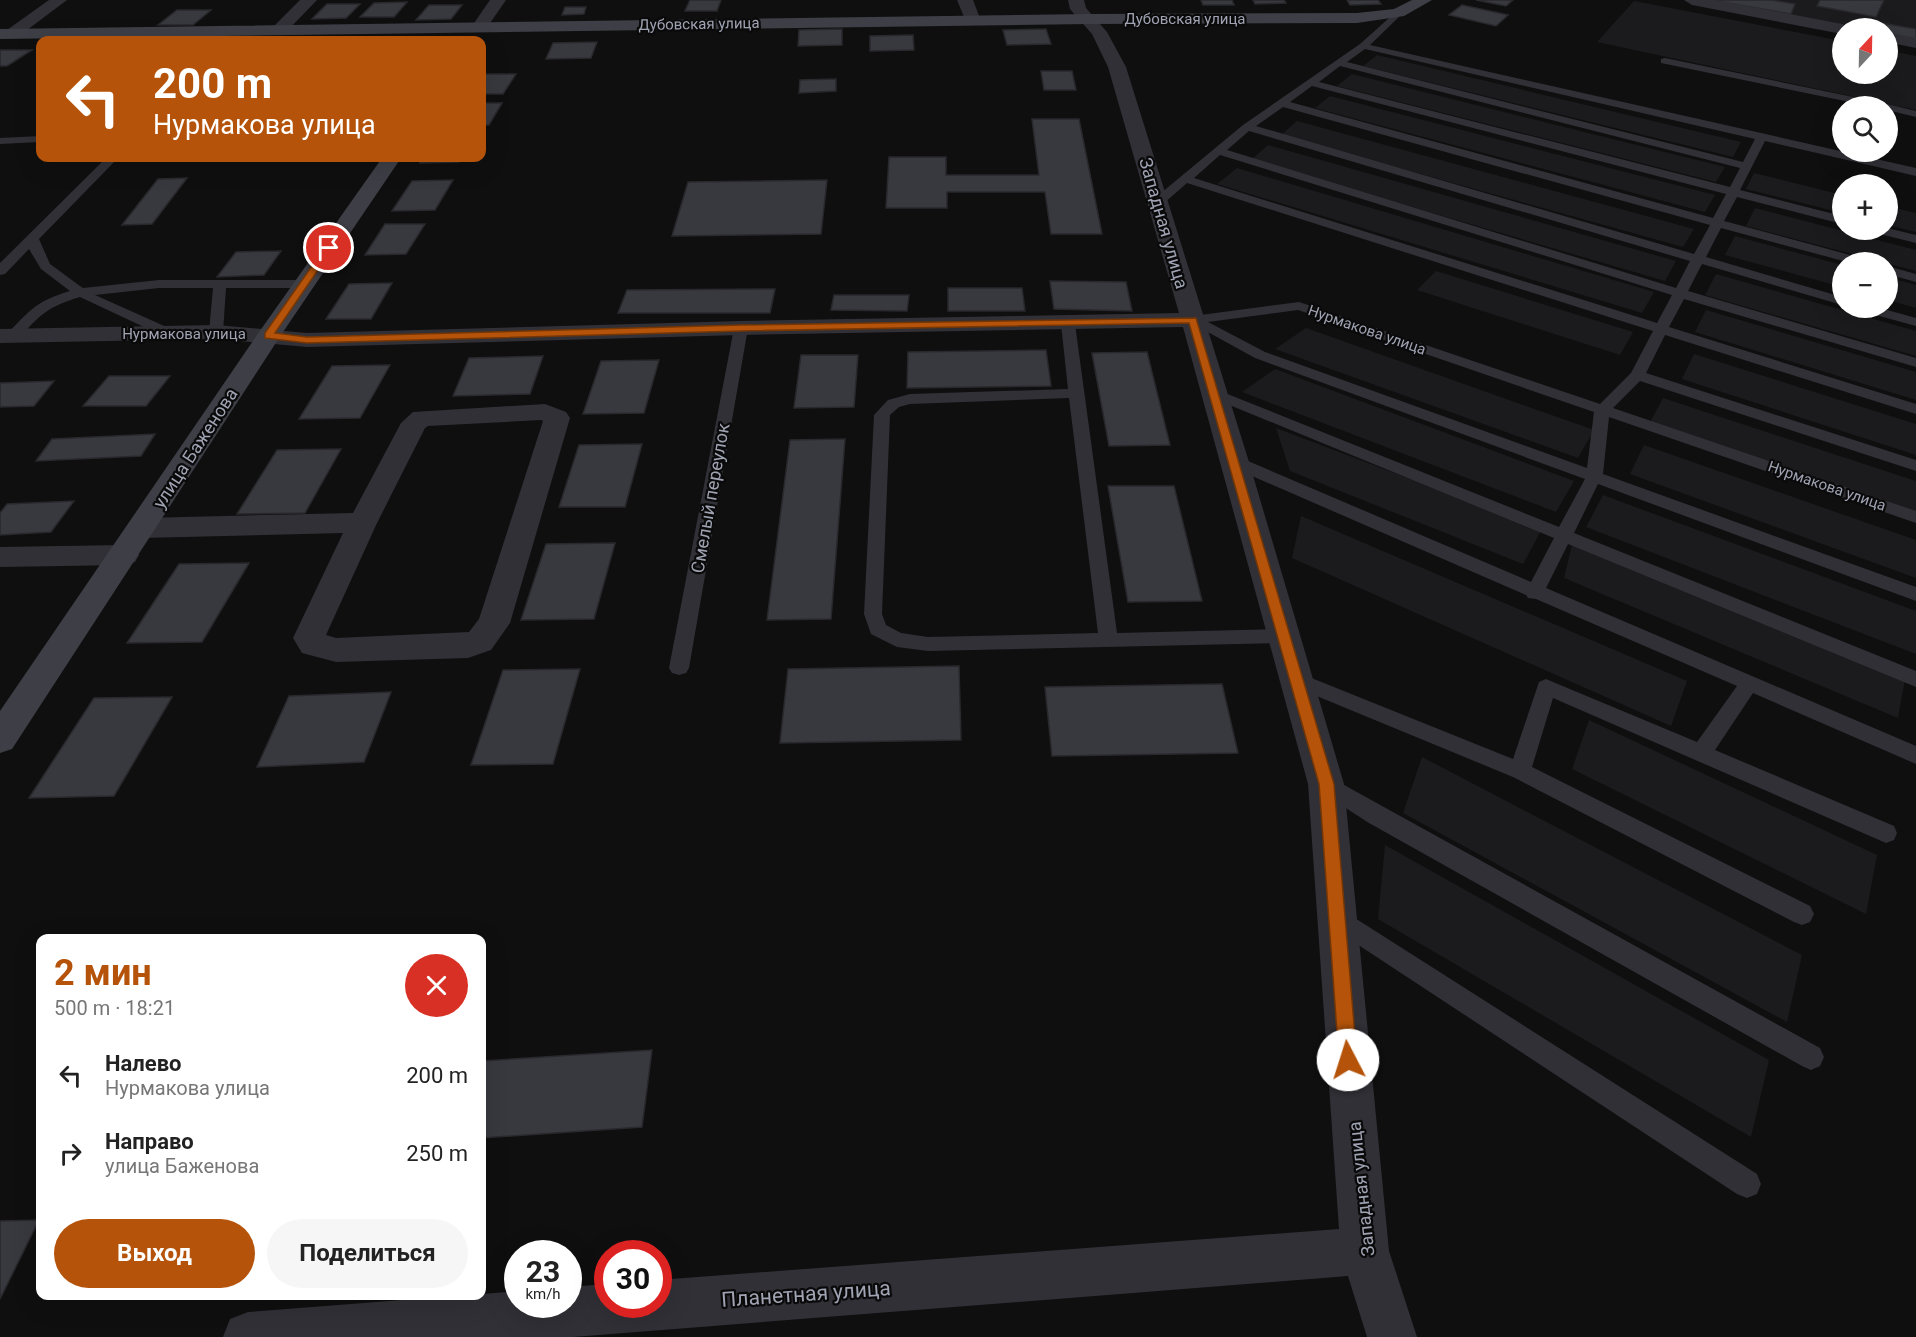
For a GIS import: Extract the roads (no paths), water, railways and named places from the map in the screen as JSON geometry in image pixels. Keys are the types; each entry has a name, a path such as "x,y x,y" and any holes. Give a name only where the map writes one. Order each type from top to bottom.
{"main road":[{"name":"Дубовская улица","path":"7,34 222,35 280,29 973,21 1083,10 1357,18 1398,13 1418,2"},
{"path":"473,36 480,26"},
{"name":"улица Баженова","path":"0,739 268,335 388,162"}],"street":[{"path":"7,34 59,0"},
{"path":"280,29 309,0"},
{"path":"480,26 498,0"},
{"path":"965,0 973,21"},
{"path":"1692,0 1832,27"},
{"name":"Западная улица","path":"1083,10 1099,32 1117,67 1159,201 1326,784 1365,1251 1392,1337"},
{"path":"1898,40 1916,43"},
{"name":"Нурмакова улица","path":"6,336 216,332 307,340 741,328 1193,320"},
{"path":"545,412 557,417 494,624 480,641 468,646 336,650 313,644 309,638 362,523 417,420 545,412"},
{"path":"142,528 362,523"},
{"path":"0,557 124,555"},
{"name":"Планетная улица","path":"248,1337 1365,1251"}],"lane":[{"path":"1159,201 1247,128 1363,46 1398,13"},
{"path":"1363,46 1916,172"},
{"path":"1665,61 1834,96"},
{"path":"1339,63 1747,166"},
{"path":"1311,83 1832,217"},
{"path":"1282,103 1832,255"},
{"path":"1898,110 1916,114"},
{"path":"1247,128 1832,298"},
{"path":"1534,593 1593,477 1602,410 1637,375 1762,137"},
{"path":"0,141 36,139"},
{"path":"1219,151 1679,294 1916,363"},
{"path":"0,271 108,162"},
{"path":"1185,179 1916,409"},
{"path":"1898,234 1916,239"},
{"path":"32,237 36,253 48,269 82,292 166,332"},
{"path":"1898,273 1916,278"},
{"path":"6,336 50,302 82,292 159,284 304,284"},
{"path":"216,332 220,284"},
{"name":"Нурмакова улица","path":"1193,320 1299,306 1916,517"},
{"path":"1898,317 1916,322"},
{"path":"1193,320 1260,355 1916,594"},
{"path":"1068,324 1108,640"},
{"name":"Смелый переулок","path":"679,668 741,328"},
{"path":"1637,375 1916,466"},
{"path":"1076,393 910,399 897,401 887,407 882,415 873,614 878,629 897,640 927,644 1284,636"},
{"path":"1215,394 1916,679"},
{"path":"1235,462 1534,593 1916,755"},
{"path":"1297,680 1520,771 1802,914"},
{"path":"1701,753 1749,684"},
{"path":"1520,771 1546,687 1886,832"},
{"path":"1326,784 1377,816 1810,1057"},
{"path":"1336,917 1747,1184"}]}
